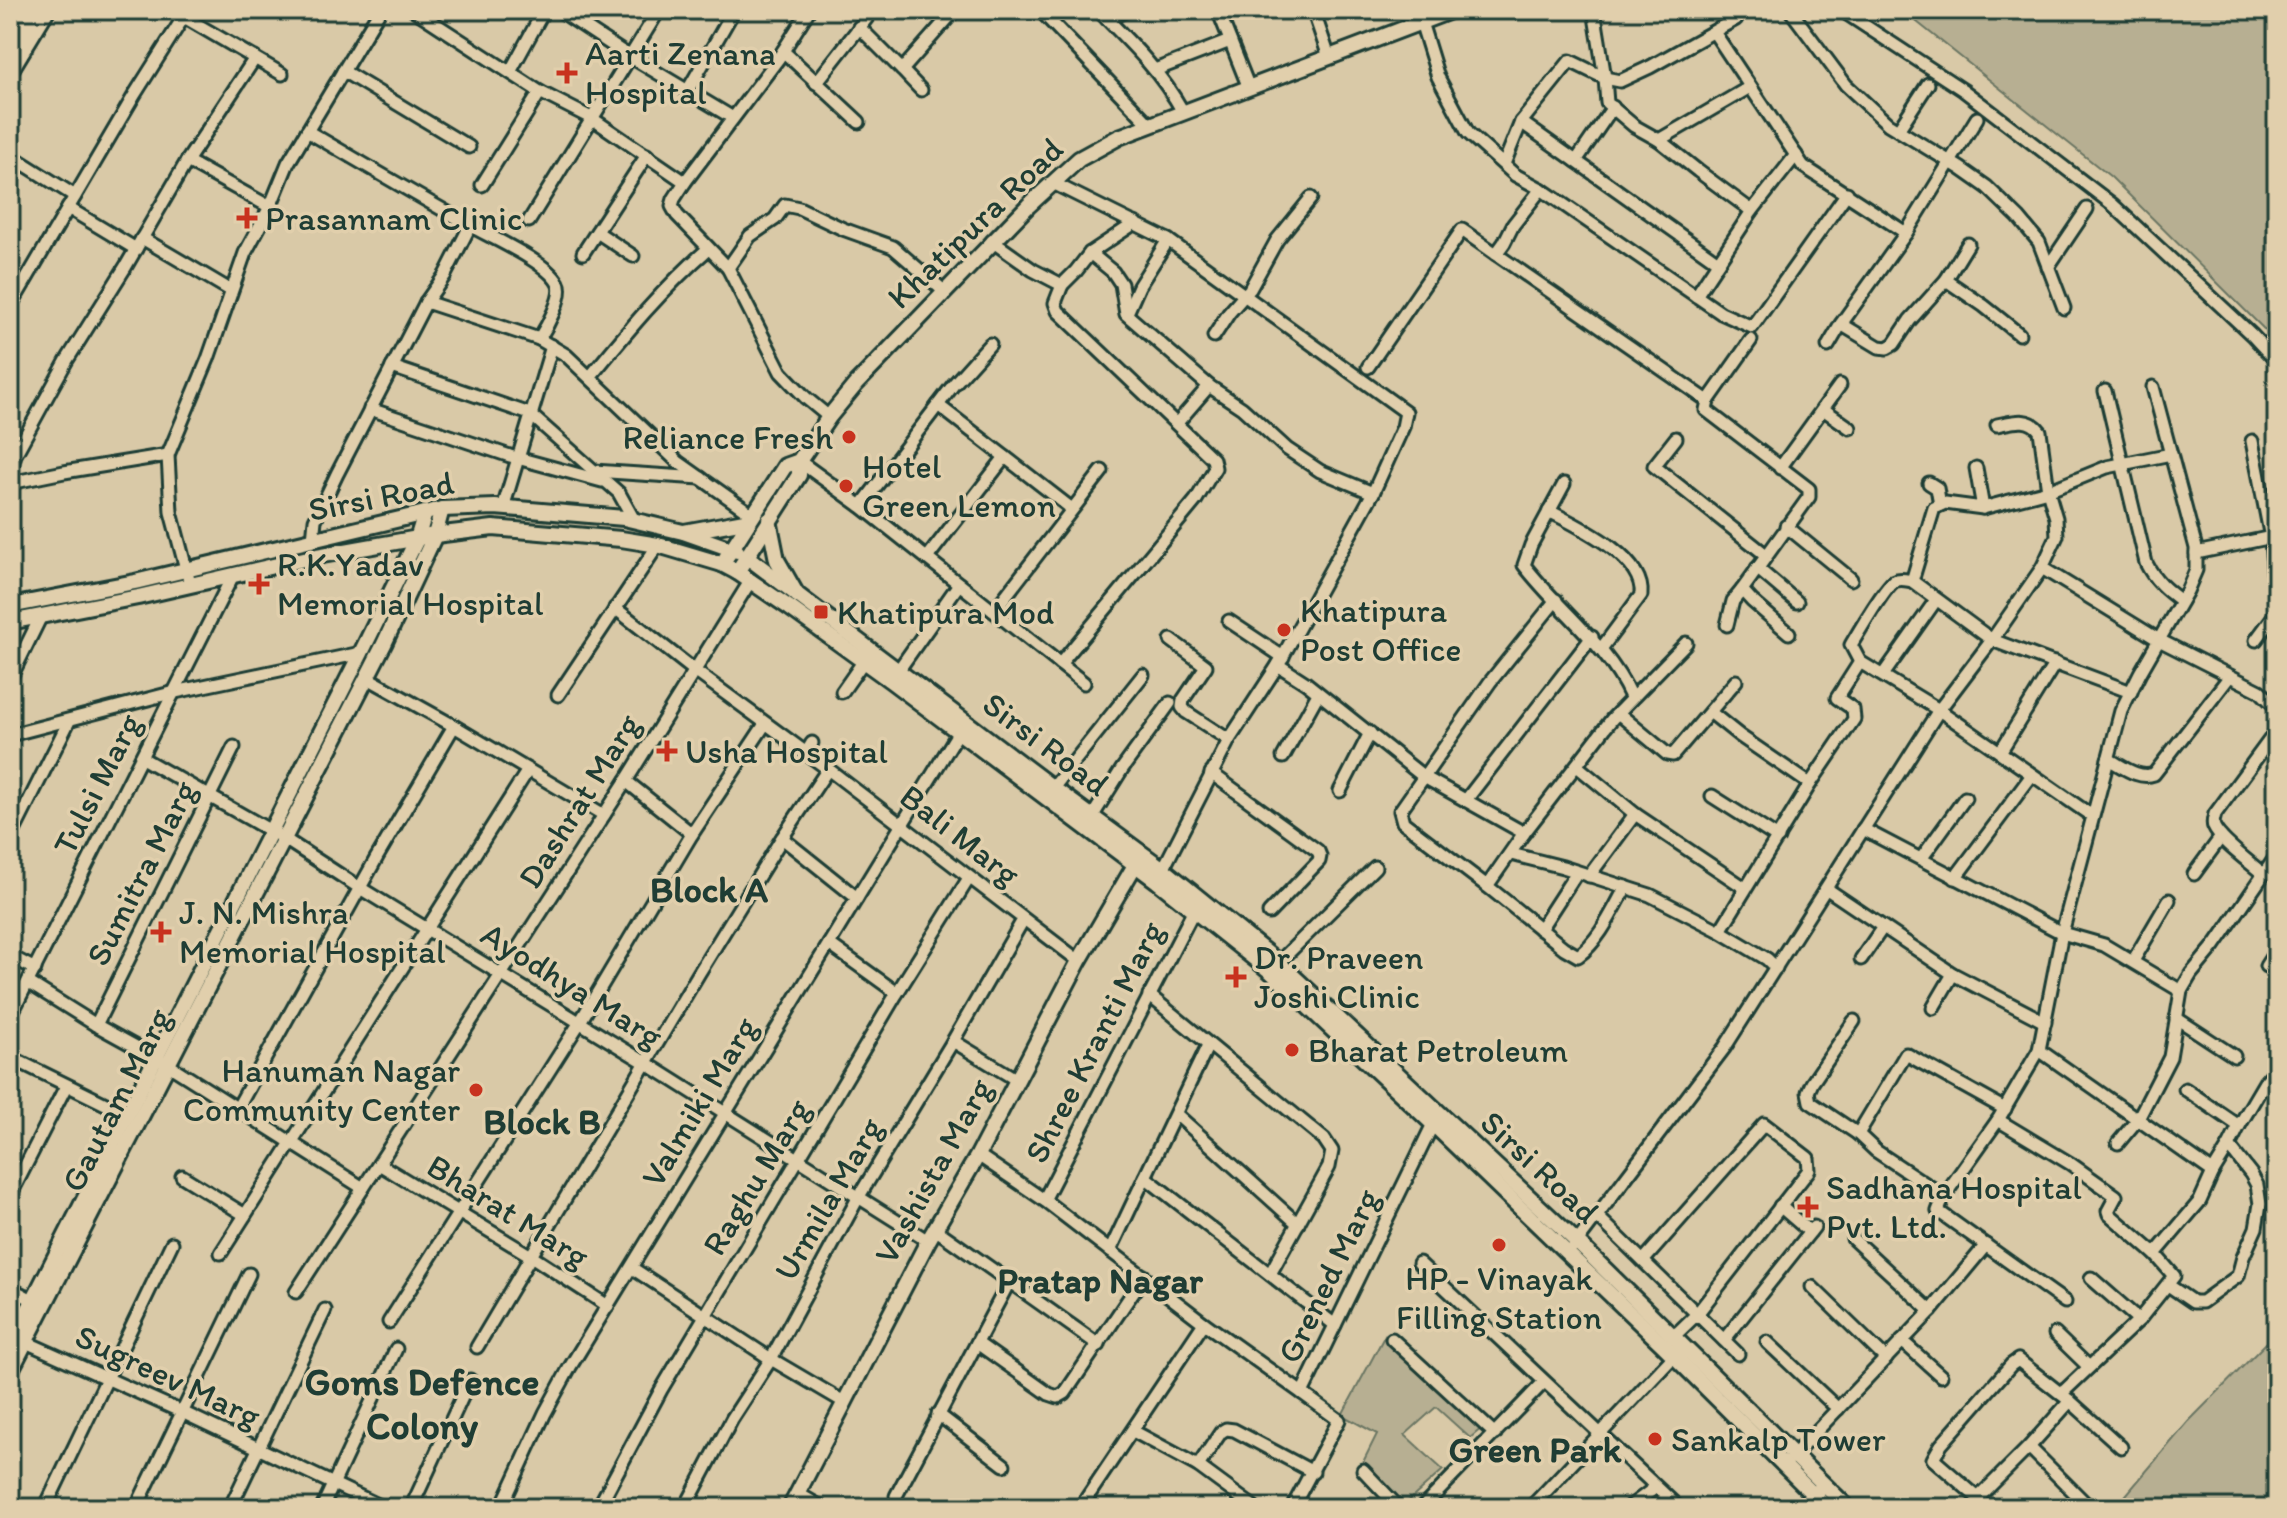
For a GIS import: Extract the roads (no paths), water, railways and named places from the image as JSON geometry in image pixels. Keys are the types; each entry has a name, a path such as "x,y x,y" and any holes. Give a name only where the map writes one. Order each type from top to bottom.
{"street":[{"path":"12,42 33,10"},
{"path":"10,71 47,10"},
{"path":"188,577 171,512 168,455 208,359 245,253 307,131 380,10"},
{"path":"414,10 540,92 593,119 685,182"},
{"path":"510,72 544,10"},
{"path":"529,221 659,10"},
{"path":"688,90 734,10"},
{"path":"809,10 783,51 685,182 672,206 728,268 781,372 829,417"},
{"path":"816,83 873,10"},
{"path":"902,70 955,10"},
{"path":"1040,10 1150,125"},
{"path":"1098,10 1155,70 1183,112"},
{"path":"1107,19 1128,10"},
{"path":"1218,10 1249,88"},
{"path":"1313,10 1329,57"},
{"name":"Khatipura Road","path":"722,564 785,466 799,461 856,384 992,241 1079,159 1119,137 1453,10"},
{"path":"1594,10 1607,103 1752,211"},
{"path":"1790,10 1846,85 1888,124 1987,187 2019,218 2039,242 2064,308"},
{"path":"1841,10 1963,90 2112,204 2277,362"},
{"path":"561,11 733,118"},
{"path":"10,306 186,14 282,74"},
{"path":"1504,164 1521,122 1570,61 1605,78 1620,81 1736,19"},
{"path":"1421,22 1432,61 1468,133 1515,175 1541,189 1721,313 1752,327 1847,193"},
{"path":"859,27 921,90"},
{"path":"1714,32 1803,166 1906,233"},
{"path":"1155,70 1230,41"},
{"path":"783,51 859,122"},
{"path":"10,471 15,455 67,360 187,161 255,58"},
{"path":"343,71 469,147"},
{"path":"1898,130 1928,84"},
{"path":"1659,140 1750,87"},
{"path":"482,185 540,92"},
{"path":"1576,161 1613,107"},
{"path":"1828,346 1906,233 1977,118"},
{"path":"1521,122 1718,262"},
{"path":"307,131 543,268 560,288 555,307 539,339"},
{"path":"10,155 75,196"},
{"path":"583,253 647,155"},
{"path":"1696,296 1752,211 1796,155"},
{"path":"187,161 270,207"},
{"path":"1053,183 1168,240 1406,412 1403,427 1373,493 1280,661 1229,740 1160,875"},
{"path":"1496,254 1513,225 1541,189"},
{"path":"1214,336 1250,289 1277,240 1311,198"},
{"path":"728,268 750,236 775,219 785,205 893,247 945,292"},
{"path":"68,208 230,290"},
{"path":"2048,267 2087,209"},
{"path":"1060,664 1196,500 1215,468 1213,459 1058,311 1055,303 1062,285 1090,253 1135,223"},
{"path":"313,540 315,520 370,409 470,226"},
{"path":"1368,367 1462,230 1708,401"},
{"path":"597,232 633,256"},
{"path":"1126,314 1139,286 1168,240"},
{"path":"992,241 1033,270 1062,285"},
{"path":"1841,324 1879,347 1887,348 1894,344 1910,320 1946,280 1968,244"},
{"path":"590,377 670,284 708,249"},
{"path":"1090,253 1113,272 1121,284 1126,314 1209,386 1242,408 1287,449 1320,471 1373,493"},
{"path":"1946,280 1996,314 2019,334"},
{"path":"426,302 539,339 566,355 678,462 752,517"},
{"path":"1727,625 1733,601 1809,497 1809,489 1706,410 1708,401 1751,340"},
{"path":"861,506 938,405 990,344"},
{"path":"503,508 552,346"},
{"path":"392,367 530,414 619,493 634,520"},
{"path":"1780,468 1840,385"},
{"path":"1177,423 1209,386"},
{"path":"2065,1302 1938,1211 1944,1196 1998,1120 2039,1050 2062,933 2121,711 2196,570 2196,553 2153,387"},
{"path":"2105,391 2146,563 2153,578 2181,601"},
{"path":"938,405 1072,509"},
{"path":"370,409 518,458 606,482"},
{"path":"1823,409 1850,428"},
{"path":"1572,1248 1725,1047 1939,710 2042,568 2057,536 2040,431 2029,421 1997,425"},
{"path":"1676,438 1654,466 1766,555"},
{"path":"2252,441 2274,537 2276,613 2256,640"},
{"path":"1912,581 1934,508 1940,505 1983,508 2048,491 2107,467 2171,454"},
{"path":"10,483 168,455"},
{"path":"927,558 1005,457"},
{"path":"799,461 861,506 1084,683"},
{"path":"737,572 799,475 799,461"},
{"path":"1976,468 1983,508"},
{"path":"593,471 701,478"},
{"path":"994,611 1102,471"},
{"path":"1929,483 1937,488 1940,505"},
{"path":"1564,484 1531,545 1524,565 1592,637 1624,681 1631,697"},
{"name":"Sirsi Road","path":"10,622 188,577 313,540 442,509 503,508 634,520 731,548 797,595 895,675 958,733 1135,865 1160,875 1194,910 1274,967 1433,1124 1572,1248"},
{"name":"Gautam Marg","path":"10,1372 17,1342 278,834 384,644 435,535 442,509"},
{"path":"1549,511 1609,546 1640,577 1641,595 1601,649"},
{"name":"Gautam Marg","path":"278,834 417,539 425,513"},
{"path":"683,532 752,517"},
{"path":"769,520 777,560 797,595"},
{"path":"1786,526 1851,579"},
{"name":"Sirsi Road","path":"10,606 188,577 233,575 317,556 493,528 621,539 658,545 722,564 751,580 863,662 895,675 1053,788 1274,967 1572,1248 1789,1460 1824,1500 1848,1508"},
{"path":"2196,553 2274,537"},
{"path":"558,695 658,545"},
{"path":"1757,568 1797,602"},
{"path":"2042,568 2159,640 2260,691 2277,708"},
{"name":"Tulsi Marg","path":"10,1017 233,575"},
{"path":"2092,816 1939,710 1860,662 1851,645 1893,582 1903,579 1912,581 1992,640 2131,692"},
{"name":"Dashrat Marg","path":"296,1292 626,781 751,580"},
{"path":"895,675 959,584"},
{"path":"1742,590 1789,633"},
{"path":"1556,600 1490,682 1400,811 1403,822 1578,956 1604,926 1626,887"},
{"path":"1883,675 1936,600"},
{"name":"Bali Marg","path":"615,608 765,724 809,748 828,769 1079,961"},
{"path":"10,679 41,616"},
{"path":"1229,621 1424,777 1524,833"},
{"path":"1466,800 1592,637"},
{"path":"1171,640 1206,666 1183,700 1182,707 1229,740"},
{"path":"1487,886 1524,833 1631,697 1686,643"},
{"path":"10,735 175,692 361,653"},
{"path":"842,692 863,662"},
{"path":"1720,931 1810,784 1854,719 1853,709 1837,698 1860,662"},
{"path":"2000,752 2055,663"},
{"path":"1053,788 1143,675"},
{"path":"2108,759 2138,775 2146,777 2154,774 2230,676"},
{"path":"366,677 604,815"},
{"path":"1618,713 1667,754 1673,755 1736,681"},
{"path":"1283,757 1318,694"},
{"path":"1092,817 1170,703"},
{"path":"1710,712 1810,784"},
{"path":"10,839 69,721"},
{"path":"389,1322 580,1022 692,834 765,724"},
{"path":"237,1109 454,726"},
{"path":"2263,874 2221,837 2215,829 2215,814 2277,730"},
{"name":"Valmiki Marg","path":"501,1508 570,1367 958,733"},
{"path":"1340,791 1370,733"},
{"name":"Sumitra Marg","path":"96,1025 234,747"},
{"name":"Ayodhya Marg","path":"142,758 278,834 858,1198 932,1235 1009,1282 1099,1345"},
{"path":"1577,766 1635,814 1745,888"},
{"path":"477,1347 782,838 828,769"},
{"path":"221,1253 528,770"},
{"path":"1211,773 1318,851 1319,861 1269,913"},
{"path":"1955,878 2032,775"},
{"path":"626,781 692,834"},
{"path":"1712,796 1778,838"},
{"path":"1921,859 1965,798"},
{"path":"1540,929 1635,814"},
{"path":"1863,829 2062,933 2104,945 2181,991"},
{"path":"2194,874 2221,837"},
{"path":"782,838 857,898"},
{"path":"1511,854 1650,895 1720,931 1767,959 1776,968"},
{"path":"2118,1143 2138,1119 2170,1057 2181,991 2277,855"},
{"name":"Vashista Marg","path":"790,1508 1079,961 1135,865"},
{"path":"1274,967 1375,867"},
{"name":"Raghu Marg","path":"598,1508 637,1432 897,993 969,878"},
{"path":"1827,889 1953,974 2045,1022"},
{"path":"2133,961 2169,900"},
{"name":"Shree Kranti Marg","path":"1044,1200 1194,910"},
{"name":"Urmila Marg","path":"685,1508 732,1419 771,1359 858,1198 1023,920"},
{"path":"1861,959 1883,927"},
{"path":"829,944 897,993"},
{"path":"2266,966 2277,949"},
{"path":"10,956 35,969"},
{"path":"1933,1008 1953,974"},
{"path":"29,983 162,1061 363,1188"},
{"path":"1149,995 1324,1139 1332,1151 1329,1167 1270,1274"},
{"path":"2176,1018 2234,1056"},
{"path":"1854,1021 1812,1083 1808,1092 1810,1102 1944,1196"},
{"path":"953,1041 1017,1080"},
{"path":"1110,1251 1208,1045"},
{"path":"2039,1050 2213,1172"},
{"path":"1858,1134 1906,1054 2005,1109"},
{"path":"10,1057 128,1115"},
{"name":"Gautam Marg","path":"39,1304 128,1115 162,1061"},
{"path":"2155,1254 2200,1201 2239,1126 2277,1068"},
{"path":"10,1196 66,1086"},
{"path":"2185,1089 2239,1126"},
{"path":"1176,1114 1298,1224"},
{"path":"1978,1498 2029,1447 2089,1367 2139,1320 2174,1275 2109,1214 2116,1196 2071,1164 1998,1120"},
{"name":"Grened Marg","path":"978,1155 1044,1200 1204,1323 1302,1393 1433,1124"},
{"path":"1530,1508 1601,1434 1697,1314 1809,1170 1808,1158 1764,1124 1643,1261"},
{"path":"2168,1285 2193,1302 2202,1302 2238,1276 2256,1228 2260,1204 2257,1185 2229,1146"},
{"name":"Bharat Marg","path":"379,1164 608,1306"},
{"path":"182,1176 245,1215"},
{"path":"1145,1177 1335,1325"},
{"path":"1724,1340 1812,1229 1780,1206"},
{"path":"1598,1217 1738,1354"},
{"path":"1853,1239 1931,1311"},
{"path":"45,1508 172,1243"},
{"path":"1789,1460 1931,1311 1986,1245"},
{"path":"1419,1263 1679,1508"},
{"path":"632,1268 771,1359 844,1402"},
{"path":"136,1508 249,1274"},
{"path":"977,1343 1049,1394 1058,1397 1065,1393 1144,1276"},
{"path":"2091,1278 2139,1320"},
{"path":"896,1496 1009,1282"},
{"path":"1812,1287 1886,1359"},
{"path":"10,1288 39,1304"},
{"path":"230,1508 325,1310"},
{"path":"1080,1508 1204,1323"},
{"path":"2055,1334 2089,1367"},
{"path":"1392,1339 1495,1434"},
{"path":"1902,1341 1941,1376"},
{"name":"Sugreev Marg","path":"17,1342 182,1412 384,1508"},
{"path":"1767,1342 1838,1409"},
{"path":"322,1508 396,1349"},
{"path":"1986,1508 1933,1459 1941,1445 2018,1360 2066,1397 2121,1447"},
{"path":"411,1508 470,1380"},
{"path":"1422,1508 1544,1382"},
{"path":"1292,1508 1339,1420 1302,1393"},
{"path":"938,1414 1004,1465"},
{"path":"1198,1466 1226,1429 1234,1430 1313,1472"},
{"path":"1133,1431 1198,1466 1255,1508"},
{"path":"2029,1447 2090,1508"},
{"path":"1363,1470 1399,1508"},
{"path":"1628,1508 1656,1487"},
{"path":"797,1493 823,1508"},
{"path":"1800,1508 1824,1500"}],"place":[{"name":"Aarti Zenana Hospital","path":"567,73"},
{"name":"Prasannam Clinic","path":"247,218"},
{"name":"Reliance Fresh","path":"849,437"},
{"name":"Hotel Green Lemon","path":"846,486"},
{"name":"R.K.Yadav Memorial Hospital","path":"259,584"},
{"name":"Khatipura Mod","path":"821,612"},
{"name":"Khatipura Post Office","path":"1284,630"},
{"name":"Usha Hospital","path":"667,751"},
{"name":"J. N. Mishra Memorial Hospital","path":"161,932"},
{"name":"Dr. Praveen Joshi Clinic","path":"1236,977"},
{"name":"Bharat Petroleum","path":"1292,1050"},
{"name":"Hanuman Nagar Community Center","path":"476,1090"},
{"name":"Sadhana Hospital Pvt. Ltd.","path":"1808,1207"},
{"name":"HP - Vinayak Filling Station","path":"1499,1245"},
{"name":"Sankalp Tower","path":"1655,1439"}],"district":[{"name":"Block A","path":"709,889"},
{"name":"Block B","path":"542,1121"},
{"name":"Pratap Nagar","path":"1100,1280"},
{"name":"Goms Defence Colony","path":"422,1404"},
{"name":"Green Park","path":"1535,1449"}]}
